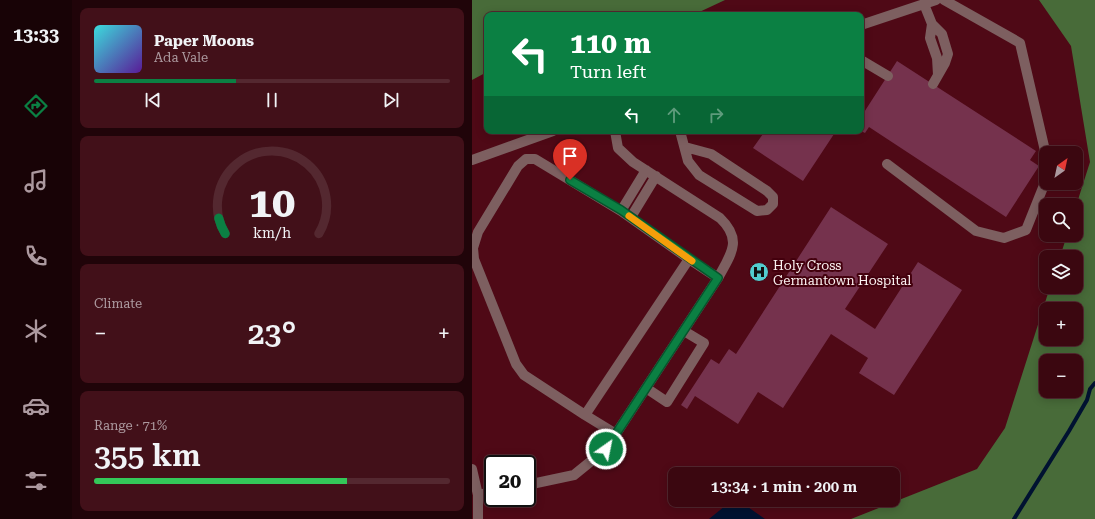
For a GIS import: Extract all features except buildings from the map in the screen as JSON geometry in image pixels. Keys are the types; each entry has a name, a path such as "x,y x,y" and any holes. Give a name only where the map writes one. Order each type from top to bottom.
{"street":[{"path":"864,24 936,0"},
{"path":"944,0 1020,43 1044,146"},
{"path":"924,4 932,24 930,38 937,58 938,75 933,84"},
{"path":"864,62 888,76"},
{"path":"472,160 545,134"},
{"path":"536,483 574,475 606,449 718,278 730,255 734,241 730,228 720,218 633,162 618,148 616,134"},
{"path":"681,134 688,161 699,175 757,211 767,210 773,204 773,197 767,191 711,154 685,147"},
{"path":"616,434 524,375 516,364 474,259 473,248 478,232 518,166 526,159 535,159 621,210 718,278"},
{"path":"886,164 976,231 1004,238 1026,230 1042,190"},
{"path":"621,210 646,170"},
{"path":"631,217 656,176"},
{"path":"585,415 689,259"},
{"path":"646,388 667,402 704,343 684,331"},
{"path":"472,469 478,495 478,519"},
{"path":"478,495 484,494"}],"green space":[{"path":"472,0 725,0 699,12 484,12 484,74 472,80"},
{"path":"1039,0 1095,0 1095,519 851,519 881,507 900,507 900,500 977,469 1005,428 1039,321 1039,346 1083,346 1083,302 1045,302 1048,294 1083,294 1083,250 1062,250 1065,242 1083,242 1083,198 1079,198 1081,190 1083,190 1083,184 1090,162 1071,46"}],"water":[{"path":"724,507 748,507 765,519 709,519"}],"waterway":[{"path":"1014,519 1069,431 1087,400 1090,389 1095,383"}],"slow traffic":[{"path":"629,216 692,261"}],"place":[{"name":"Holy Cross Germantown Hospital","path":"759,272"}],"route":[{"path":"570,180 621,210 718,278 606,449"}]}
